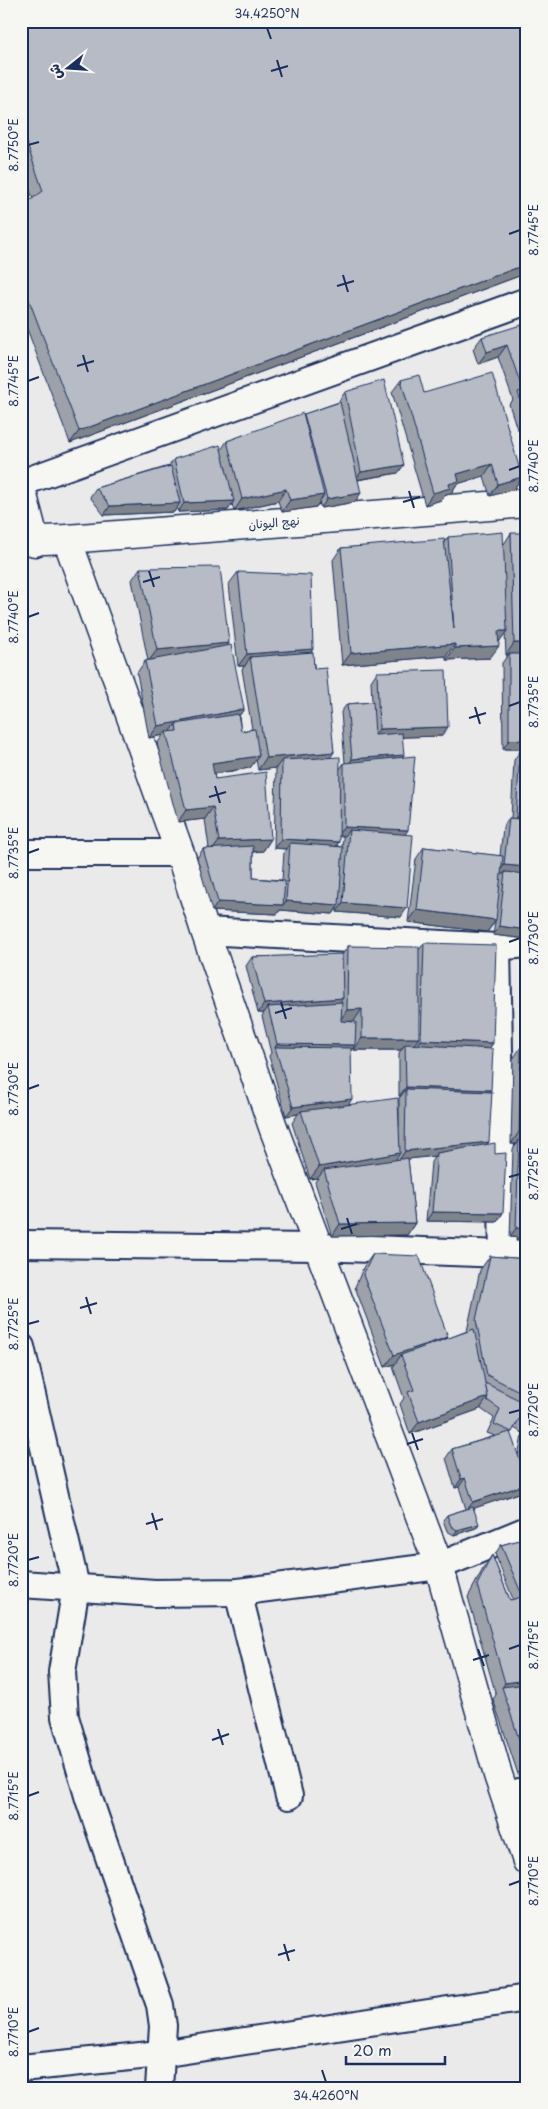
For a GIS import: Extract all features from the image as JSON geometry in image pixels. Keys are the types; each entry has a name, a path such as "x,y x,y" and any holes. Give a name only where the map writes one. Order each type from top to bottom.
{"street":[{"path":"21,483 527,301"},
{"path":"21,488 28,541"},
{"name":"نهج اليونان","path":"28,541 527,503"},
{"path":"67,539 180,853 273,1127 439,1566 516,1793 527,1861"},
{"path":"21,853 180,853"},
{"path":"205,931 497,948 527,944"},
{"path":"21,1244 318,1247 515,1256 497,948"},
{"path":"21,1348 76,1587 62,1672 66,1717 89,1799 160,2005 163,2026 159,2088"},
{"path":"21,1584 155,1593 238,1592 439,1566 527,1530"},
{"path":"238,1592 289,1796"},
{"path":"21,2068 160,2054 527,1998"}],"building":[{"path":"21,21 527,21 527,264 79,431 21,279 21,207 43,191 21,127"},
{"path":"521,325 527,343 527,416 525,417 518,392 523,391 507,345 487,352 482,337"},
{"path":"492,373 522,477 498,484 492,464 457,474 459,481 449,484 450,488 433,493 401,380 419,375 424,393"},
{"path":"384,380 404,465 361,472 345,392"},
{"path":"340,402 361,493 327,499 304,414"},
{"path":"303,413 324,495 290,500 286,489 242,499 227,441"},
{"path":"220,445 234,501 184,503 174,459"},
{"path":"171,466 180,503 110,506 96,488"},
{"path":"503,532 507,631 498,631 499,646 455,648 455,644 351,653 341,548 444,539 454,629 448,537"},
{"path":"511,533 527,533 527,643 514,643"},
{"path":"220,567 229,643 157,650 140,568"},
{"path":"238,572 311,575 313,649 247,654"},
{"path":"231,645 244,709 158,726 145,661"},
{"path":"313,652 314,669 326,668 334,752 266,758 250,657"},
{"path":"509,654 527,654 527,740 509,740"},
{"path":"446,670 448,727 379,729 377,672"},
{"path":"373,702 375,735 402,733 404,755 352,759 347,704"},
{"path":"238,714 241,731 255,729 259,756 212,763 215,779 266,772 271,839 219,841 213,807 186,810 166,732 177,731 176,724"},
{"path":"520,751 527,752 527,817 516,817"},
{"path":"415,756 408,830 344,827 344,763"},
{"path":"340,757 339,842 281,839 282,760"},
{"path":"509,818 527,820 527,867 504,865"},
{"path":"349,830 413,835 407,908 343,903"},
{"path":"290,843 343,847 339,905 286,901"},
{"path":"253,846 253,878 285,881 283,905 218,902 203,849"},
{"path":"424,847 503,856 496,920 417,910"},
{"path":"505,872 527,874 527,930 499,926"},
{"path":"424,943 496,945 493,1043 421,1040"},
{"path":"348,946 419,947 419,1038 362,1038 362,1009 347,1010"},
{"path":"342,954 343,998 264,1004 252,957"},
{"path":"342,1002 341,1021 356,1022 355,1045 277,1044 268,1007"},
{"path":"405,1044 493,1049 491,1090 406,1087"},
{"path":"275,1047 351,1048 352,1099 293,1107"},
{"path":"521,1047 527,1047 527,1132 519,1132"},
{"path":"406,1089 492,1092 489,1142 405,1151"},
{"path":"398,1098 400,1153 319,1167 301,1111"},
{"path":"519,1140 527,1140 527,1229 516,1228"},
{"path":"495,1143 495,1154 506,1153 503,1213 432,1212 437,1153"},
{"path":"408,1158 415,1223 340,1224 324,1170"},
{"path":"373,1254 419,1256 448,1337 394,1355 363,1275"},
{"path":"490,1256 527,1259 527,1395 487,1375 476,1320"},
{"path":"474,1329 488,1397 419,1422 408,1392 414,1390 401,1355"},
{"path":"485,1383 527,1404 527,1423 519,1419 512,1432 494,1424 500,1409 487,1400"},
{"path":"510,1432 527,1484 473,1502 465,1478 461,1479 452,1449"},
{"path":"527,1436 527,1476 522,1462"},
{"path":"473,1507 479,1524 457,1530 451,1526 447,1515"},
{"path":"527,1538 527,1607 501,1545"},
{"path":"492,1555 510,1600 522,1597 527,1607 527,1680 505,1683 477,1585"},
{"path":"527,1684 527,1764 502,1687"}]}
